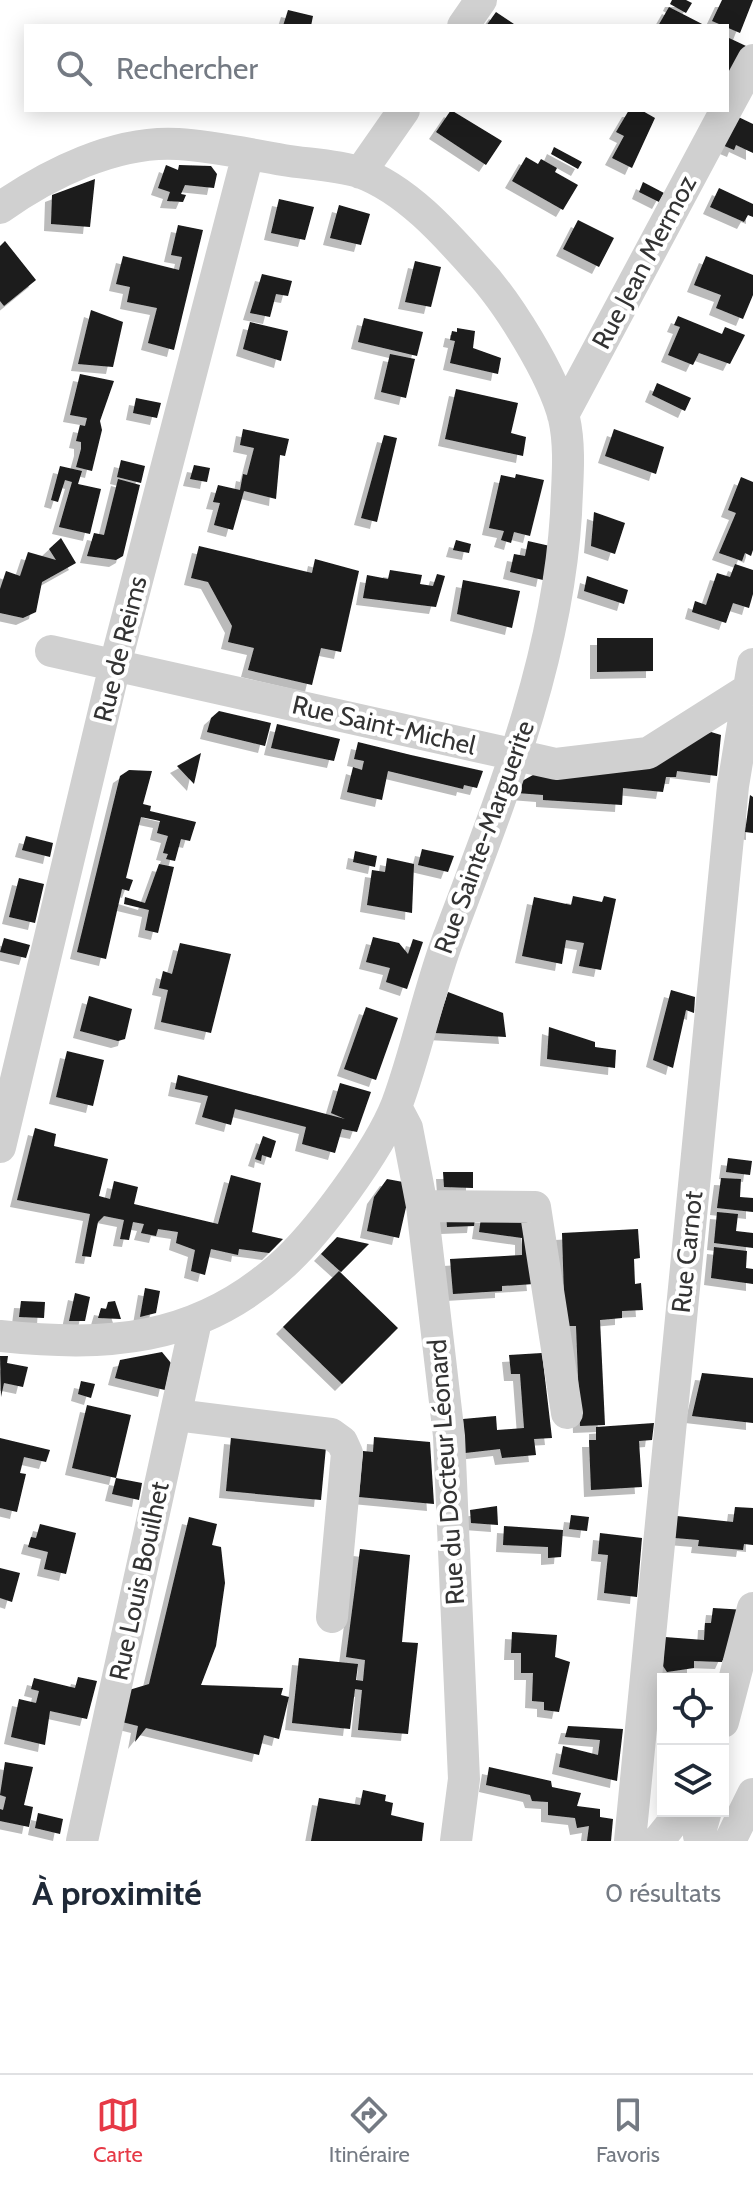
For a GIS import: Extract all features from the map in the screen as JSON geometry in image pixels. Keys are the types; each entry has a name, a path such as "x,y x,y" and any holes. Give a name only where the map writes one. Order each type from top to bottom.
{"street":[{"path":"464,24 481,0"},
{"name":"Rue Jean Mermoz","path":"729,104 753,60"},
{"path":"360,173 403,112"},
{"name":"Rue Jean Mermoz","path":"563,415 724,112"},
{"name":"Rue Sainte-Marguerite","path":"0,208 71,165 173,143 360,173 406,200 445,234 488,281 526,336 563,415 568,451 562,573 518,755 432,981 396,1107 342,1197 281,1266 237,1299 196,1321 123,1340 71,1343 0,1336"},
{"name":"Rue de Reims","path":"0,1147 115,665 248,154"},
{"name":"Rue Saint-Michel","path":"51,651 556,764 648,753 751,676"},
{"name":"Rue Carnot","path":"630,1841 743,790 751,676"},
{"name":"Rue du Docteur Léonard","path":"396,1107 407,1128 422,1206 449,1436 464,1779 456,1841"},
{"path":"422,1206 535,1207 567,1413"},
{"name":"Rue Louis Bouilhet","path":"82,1841 196,1321"},
{"path":"176,1415 331,1434 342,1442 347,1453 332,1617"},
{"path":"729,1699 753,1608"},
{"path":"730,1841 753,1794"},
{"path":"658,1841 677,1817"},
{"path":"701,1841 705,1817"}],"building":[{"path":"672,0 692,3 686,13 670,4"},
{"path":"722,0 753,0 740,33 729,28 729,24 712,21"},
{"path":"669,7 702,24 659,24"},
{"path":"288,10 313,16 311,24 284,24"},
{"path":"496,12 514,24 487,24"},
{"path":"729,38 746,46 729,76"},
{"path":"450,112 454,112 502,141 486,165 436,132"},
{"path":"628,112 644,112 655,118 632,168 612,158 624,136 616,132"},
{"path":"730,113 753,124 753,153 736,145 734,150 715,142"},
{"path":"554,147 582,162 578,169 551,154"},
{"path":"526,157 538,164 541,159 557,168 555,172 578,185 563,210 512,181"},
{"path":"166,165 178,170 179,165 211,166 217,174 214,188 185,185 181,194 186,195 183,202 167,201 170,192 158,188"},
{"path":"95,179 90,227 51,224 52,195"},
{"path":"643,182 664,193 659,202 639,192"},
{"path":"719,188 753,204 753,217 748,215 744,222 710,207"},
{"path":"279,199 314,207 305,240 271,233"},
{"path":"339,205 370,214 361,245 330,238"},
{"path":"578,220 614,238 599,267 563,249"},
{"path":"178,225 203,230 174,350 148,343 157,308 127,302 130,287 116,284 123,256 179,270 182,257 171,255"},
{"path":"5,241 36,280 4,306 0,301 0,246"},
{"path":"706,256 753,275 753,295 743,319 716,308 721,295 694,285"},
{"path":"415,261 441,267 431,307 405,302"},
{"path":"262,274 292,281 288,296 276,294 270,317 250,313"},
{"path":"91,310 123,322 113,367 78,364"},
{"path":"678,316 722,334 725,327 745,335 730,364 699,353 693,365 668,355 680,327 674,325"},
{"path":"364,318 423,332 417,356 358,342"},
{"path":"250,322 288,331 281,361 243,349"},
{"path":"457,328 475,331 473,348 501,358 498,374 450,363 455,341 450,340 452,331 457,332"},
{"path":"390,354 415,359 406,398 381,392"},
{"path":"80,374 114,381 100,421 102,430 92,471 76,467 81,442 76,441 80,425 85,426 87,418 70,415"},
{"path":"657,383 691,398 685,411 652,395"},
{"path":"456,389 518,403 511,433 526,437 523,456 445,439"},
{"path":"136,398 161,403 157,418 133,413"},
{"path":"243,429 289,439 285,456 280,455 276,499 244,491 233,530 214,525 220,503 213,502 218,485 240,490 243,474 247,475 254,448 240,445"},
{"path":"614,429 664,447 656,474 605,456"},
{"path":"384,435 397,438 377,522 361,518"},
{"path":"121,460 145,466 141,483 117,477"},
{"path":"194,465 210,468 207,482 190,479"},
{"path":"60,466 82,471 78,484 101,489 90,534 59,527 72,482 65,480 58,502 51,500"},
{"path":"516,474 544,480 530,536 514,532 511,543 501,540 504,531 489,528 501,475 515,478"},
{"path":"741,477 753,482 753,550 751,556 745,553 742,561 719,553 736,513 728,510"},
{"path":"118,479 140,485 123,556 116,560 87,556 94,533 104,535"},
{"path":"594,512 625,523 615,554 591,546"},
{"path":"61,538 76,563 42,582 36,612 23,618 0,613 0,589 6,571 20,576 28,552 56,560 49,549"},
{"path":"456,540 471,544 469,553 453,550"},
{"path":"528,541 550,546 543,580 510,572 514,554 525,556"},
{"path":"199,546 312,573 315,559 359,571 341,652 321,648 312,685 248,670 254,648 228,642 232,626 208,582 191,578"},
{"path":"735,564 753,570 753,594 749,608 733,603 726,623 692,612 695,601 706,605 717,573 730,577"},
{"path":"390,570 422,575 420,584 433,586 437,574 445,576 436,607 363,598 367,575 388,579"},
{"path":"587,576 628,590 624,604 584,591"},
{"path":"463,580 520,591 512,628 457,614"},
{"path":"597,638 653,638 653,671 597,672"},
{"path":"219,711 271,723 265,746 207,732 211,718"},
{"path":"277,724 340,739 334,761 271,748"},
{"path":"711,732 721,735 717,776 677,771 676,777 666,777 663,792 623,788 622,805 543,800 543,795 517,793 522,781 533,775 619,772"},
{"path":"358,742 483,771 477,788 464,785 463,789 388,771 382,800 347,792 353,767 362,770 364,761 354,759"},
{"path":"201,753 194,784 177,766"},
{"path":"129,770 152,771 143,804 151,806 150,811 196,822 190,841 181,839 175,861 166,859 168,854 163,853 168,836 157,833 160,821 141,817 126,878 133,880 129,891 122,889 106,959 77,952 120,776"},
{"path":"750,795 753,797 753,833 745,832"},
{"path":"26,836 53,843 50,857 22,850"},
{"path":"422,849 454,856 448,872 418,865"},
{"path":"355,851 377,856 375,867 353,862"},
{"path":"387,858 414,864 412,913 367,905 372,870 385,872"},
{"path":"159,864 174,867 158,933 145,930 149,910 124,904 125,897 145,903"},
{"path":"19,878 44,884 35,923 9,917"},
{"path":"573,896 602,902 604,896 616,899 601,970 579,966 584,943 566,940 562,964 522,956 534,897 571,905"},
{"path":"373,937 399,943 408,954 413,939 423,942 407,989 386,982 390,968 366,962"},
{"path":"4,938 30,945 26,958 0,952"},
{"path":"180,943 231,954 211,1033 161,1022 168,990 159,988 163,971 172,974"},
{"path":"671,990 695,997 694,1013 686,1010 673,1068 653,1060"},
{"path":"448,992 503,1013 506,1037 435,1033"},
{"path":"89,996 132,1009 125,1039 118,1041 80,1031"},
{"path":"366,1007 398,1018 376,1080 344,1069"},
{"path":"549,1027 595,1042 595,1047 616,1050 615,1068 547,1059"},
{"path":"67,1051 104,1060 93,1106 56,1097"},
{"path":"178,1075 345,1119 331,1113 340,1083 371,1092 357,1132 342,1129 335,1153 302,1144 306,1127 235,1109 231,1125 202,1117 208,1096 175,1089"},
{"path":"35,1128 56,1134 54,1146 108,1159 99,1196 110,1199 114,1181 138,1187 134,1204 218,1224 231,1175 261,1183 252,1232 283,1239 269,1253 239,1249 238,1255 211,1249 205,1275 191,1271 195,1250 176,1243 178,1232 158,1229 156,1236 141,1233 144,1224 133,1222 129,1240 120,1239 124,1220 104,1216 98,1222 91,1257 82,1256 90,1214 17,1200"},
{"path":"263,1136 276,1141 271,1158 262,1155 261,1161 255,1159"},
{"path":"728,1158 752,1161 750,1175 726,1172"},
{"path":"443,1172 473,1172 473,1188 444,1187"},
{"path":"721,1178 741,1179 740,1197 753,1198 753,1212 717,1208"},
{"path":"387,1179 403,1182 407,1203 399,1238 367,1231 374,1197"},
{"path":"717,1212 738,1214 736,1231 753,1233 753,1248 714,1243"},
{"path":"446,1213 527,1219 534,1284 502,1286 502,1291 453,1294 450,1259 522,1255 522,1238 479,1232 481,1218 475,1218 474,1226 447,1227"},
{"path":"638,1229 640,1258 634,1259 635,1284 641,1283 643,1310 622,1311 622,1318 600,1320 605,1425 580,1426 576,1326 565,1326 562,1233"},
{"path":"337,1237 369,1244 341,1272 321,1254"},
{"path":"714,1247 747,1251 746,1268 753,1269 753,1284 711,1278"},
{"path":"339,1271 398,1328 342,1384 283,1327"},
{"path":"145,1288 160,1291 156,1313 140,1317"},
{"path":"75,1293 90,1297 85,1321 69,1321"},
{"path":"21,1301 45,1302 44,1318 19,1317"},
{"path":"115,1301 121,1319 98,1318 101,1308 106,1309 108,1302"},
{"path":"162,1352 171,1363 165,1390 115,1378 120,1360"},
{"path":"542,1353 552,1438 534,1439 536,1455 502,1458 500,1449 465,1453 463,1419 496,1416 497,1430 524,1428 520,1374 511,1374 509,1355"},
{"path":"0,1356 8,1356 7,1363 28,1367 23,1387 4,1383 1,1397"},
{"path":"702,1373 753,1378 753,1423 692,1416"},
{"path":"81,1381 95,1384 91,1398 78,1394"},
{"path":"87,1405 131,1415 116,1478 72,1468"},
{"path":"654,1423 652,1440 639,1441 642,1487 591,1490 589,1440 596,1440 596,1427"},
{"path":"231,1437 326,1447 321,1500 226,1491"},
{"path":"374,1437 430,1442 434,1504 359,1497 363,1451 373,1452"},
{"path":"0,1438 50,1450 46,1462 24,1457 20,1473 26,1474 17,1512 0,1508"},
{"path":"116,1478 142,1483 139,1500 112,1494"},
{"path":"497,1506 498,1525 471,1523 470,1510"},
{"path":"735,1507 753,1508 753,1545 744,1544 743,1550 698,1546 699,1540 675,1538 677,1516 733,1522"},
{"path":"571,1515 589,1517 587,1531 569,1529"},
{"path":"189,1517 217,1524 212,1545 221,1547 225,1583 216,1646 201,1685 283,1688 281,1695 289,1697 279,1739 264,1735 259,1755 146,1728 135,1742 138,1726 122,1722 129,1690 149,1684"},
{"path":"40,1524 76,1533 66,1574 44,1569 48,1552 28,1547 31,1537 36,1538"},
{"path":"504,1526 563,1530 561,1557 548,1558 548,1547 503,1545"},
{"path":"600,1533 642,1538 637,1597 604,1593 608,1555 598,1554"},
{"path":"360,1549 410,1555 402,1642 418,1643 408,1734 358,1730 362,1690 355,1689 350,1729 292,1723 299,1658 358,1664 356,1680 363,1681 365,1660 346,1657"},
{"path":"0,1568 20,1573 12,1602 0,1598"},
{"path":"713,1608 746,1610 722,1662 694,1661 694,1668 667,1672 663,1666 665,1637 704,1640 705,1623 711,1623"},
{"path":"512,1632 557,1635 555,1657 570,1662 559,1712 544,1710 544,1702 532,1701 533,1673 521,1673 521,1653 511,1653"},
{"path":"78,1677 97,1681 87,1719 50,1711 45,1745 11,1737 19,1699 36,1703 39,1691 31,1689 34,1678 75,1688"},
{"path":"568,1726 623,1729 617,1781 559,1767 563,1746 598,1755 600,1740 565,1737"},
{"path":"5,1762 33,1767 24,1805 33,1807 29,1827 0,1821 0,1809 3,1810 6,1797 0,1795"},
{"path":"489,1767 551,1781 552,1787 581,1793 577,1806 600,1809 600,1817 613,1819 611,1841 587,1841 589,1826 577,1828 575,1818 548,1815 548,1802 532,1801 530,1795 486,1785"},
{"path":"363,1790 386,1795 385,1801 393,1803 391,1815 424,1823 422,1841 311,1841 319,1798 360,1805"},
{"path":"38,1813 63,1819 60,1834 35,1828"}]}
